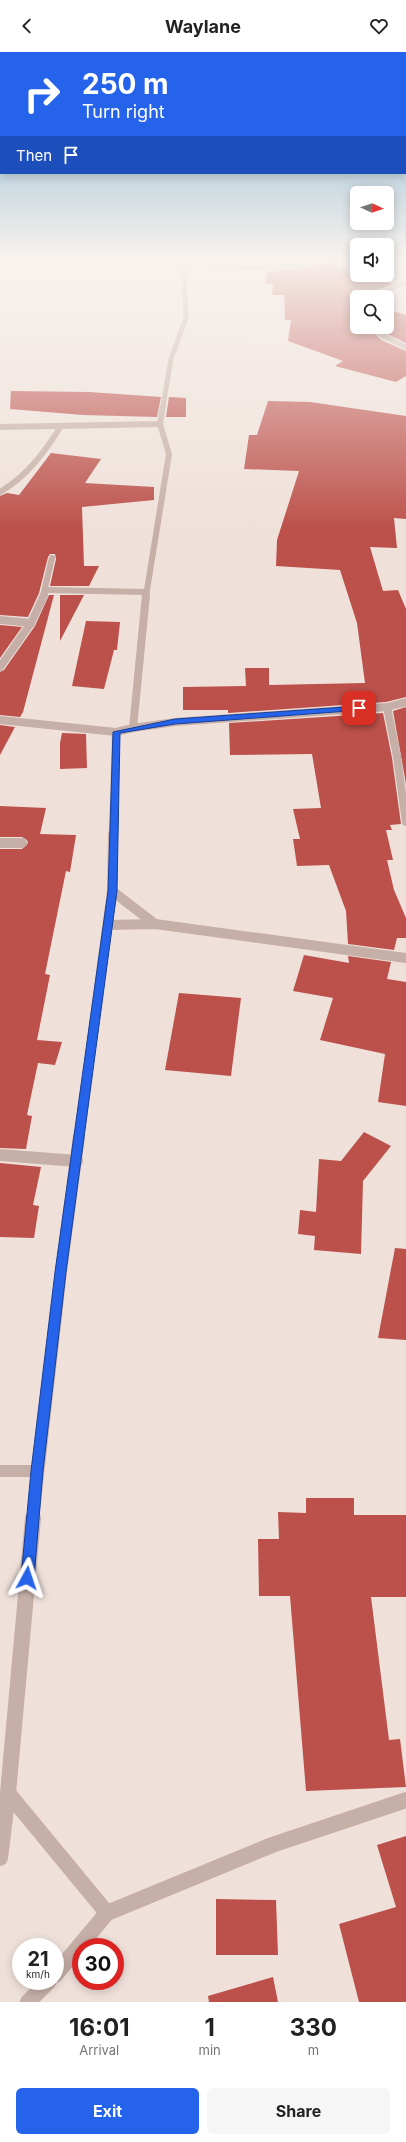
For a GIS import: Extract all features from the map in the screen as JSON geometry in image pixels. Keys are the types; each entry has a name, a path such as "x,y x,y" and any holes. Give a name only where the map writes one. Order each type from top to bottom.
{"street":[{"path":"133,728 146,592 168,454 160,424 171,359 175,348"},
{"path":"0,427 160,424"},
{"path":"0,492 23,476 48,446 61,426"},
{"path":"0,667 31,623 46,590 52,558"},
{"path":"46,590 146,592"},
{"path":"0,620 31,623"},
{"path":"0,720 116,732 175,722 387,707 406,702"},
{"path":"387,707 397,757 406,822"},
{"path":"0,1858 8,1793 37,1471 61,1272 112,891 116,732"},
{"path":"0,843 22,843"},
{"path":"112,891 155,924"},
{"path":"108,925 155,924 261,937 406,958"},
{"path":"0,1155 77,1161"},
{"path":"0,1471 37,1471"},
{"path":"8,1793 107,1913"},
{"path":"64,1964 107,1913 272,1845 406,1800"},
{"path":"28,2002 40,1990"}],"building":[{"path":"307,348 399,348 406,351 406,376 396,382 335,366 343,361"},
{"path":"11,391 89,392 161,397 157,417 83,415 10,409"},
{"path":"169,397 186,398 186,417 166,417"},
{"path":"268,401 310,402 406,416 406,519 394,518 397,548 370,547 383,591 398,590 406,609 406,697 386,702 228,713 228,710 183,710 183,687 246,686 245,668 269,668 269,685 365,683 357,623 340,570 276,566 277,540 299,471 244,469 249,435 257,435"},
{"path":"51,453 101,459 85,483 154,487 154,500 82,507 84,566 99,566 89,586 50,586 56,559 55,554 50,554 39,593 28,617 0,615 0,496 7,493 19,495"},
{"path":"49,595 54,595 23,712 20,717 0,715 0,672 4,670 35,626"},
{"path":"60,595 84,595 60,641"},
{"path":"86,621 120,622 117,650 114,650 104,689 72,686"},
{"path":"0,625 22,627 0,658"},
{"path":"406,707 406,784 393,711"},
{"path":"383,713 392,758 401,824 390,825 392,830 386,830 393,860 387,860 394,890 406,918 406,938 397,938 394,950 348,944 346,911 329,865 297,866 293,839 300,839 293,809 321,808 312,754 230,755 229,723"},
{"path":"0,725 15,727 0,755"},
{"path":"62,733 86,734 87,768 60,769 60,743"},
{"path":"0,806 46,808 40,834 76,835 70,872 66,871 45,974 50,975 37,1040 62,1042 55,1065 38,1063 27,1115 32,1116 26,1149 0,1148 0,849 22,849 28,843 27,840 22,837 0,837"},
{"path":"304,955 349,963 348,956 391,962 387,979 406,982 406,1106 378,1102 385,1054 320,1040 333,998 293,991"},
{"path":"179,993 241,998 231,1076 165,1070"},
{"path":"364,1132 391,1146 363,1181 361,1254 314,1250 315,1236 298,1234 300,1210 316,1212 319,1159 341,1161"},
{"path":"0,1163 41,1167 33,1205 39,1206 34,1238 0,1237"},
{"path":"395,1248 406,1249 406,1340 378,1338"},
{"path":"306,1498 354,1498 354,1515 406,1515 406,1597 371,1597 389,1740 400,1739 406,1787 306,1791 290,1596 259,1596 258,1539 279,1539 278,1512 306,1513"},
{"path":"406,1836 406,2002 359,2002 339,1924 396,1907 377,1845"},
{"path":"216,1899 276,1900 278,1955 216,1955"},
{"path":"273,1977 278,2002 209,2002 208,1996"}],"route":[{"path":"27,1578 37,1471 61,1272 112,891 116,732 175,722 359,708"}]}
